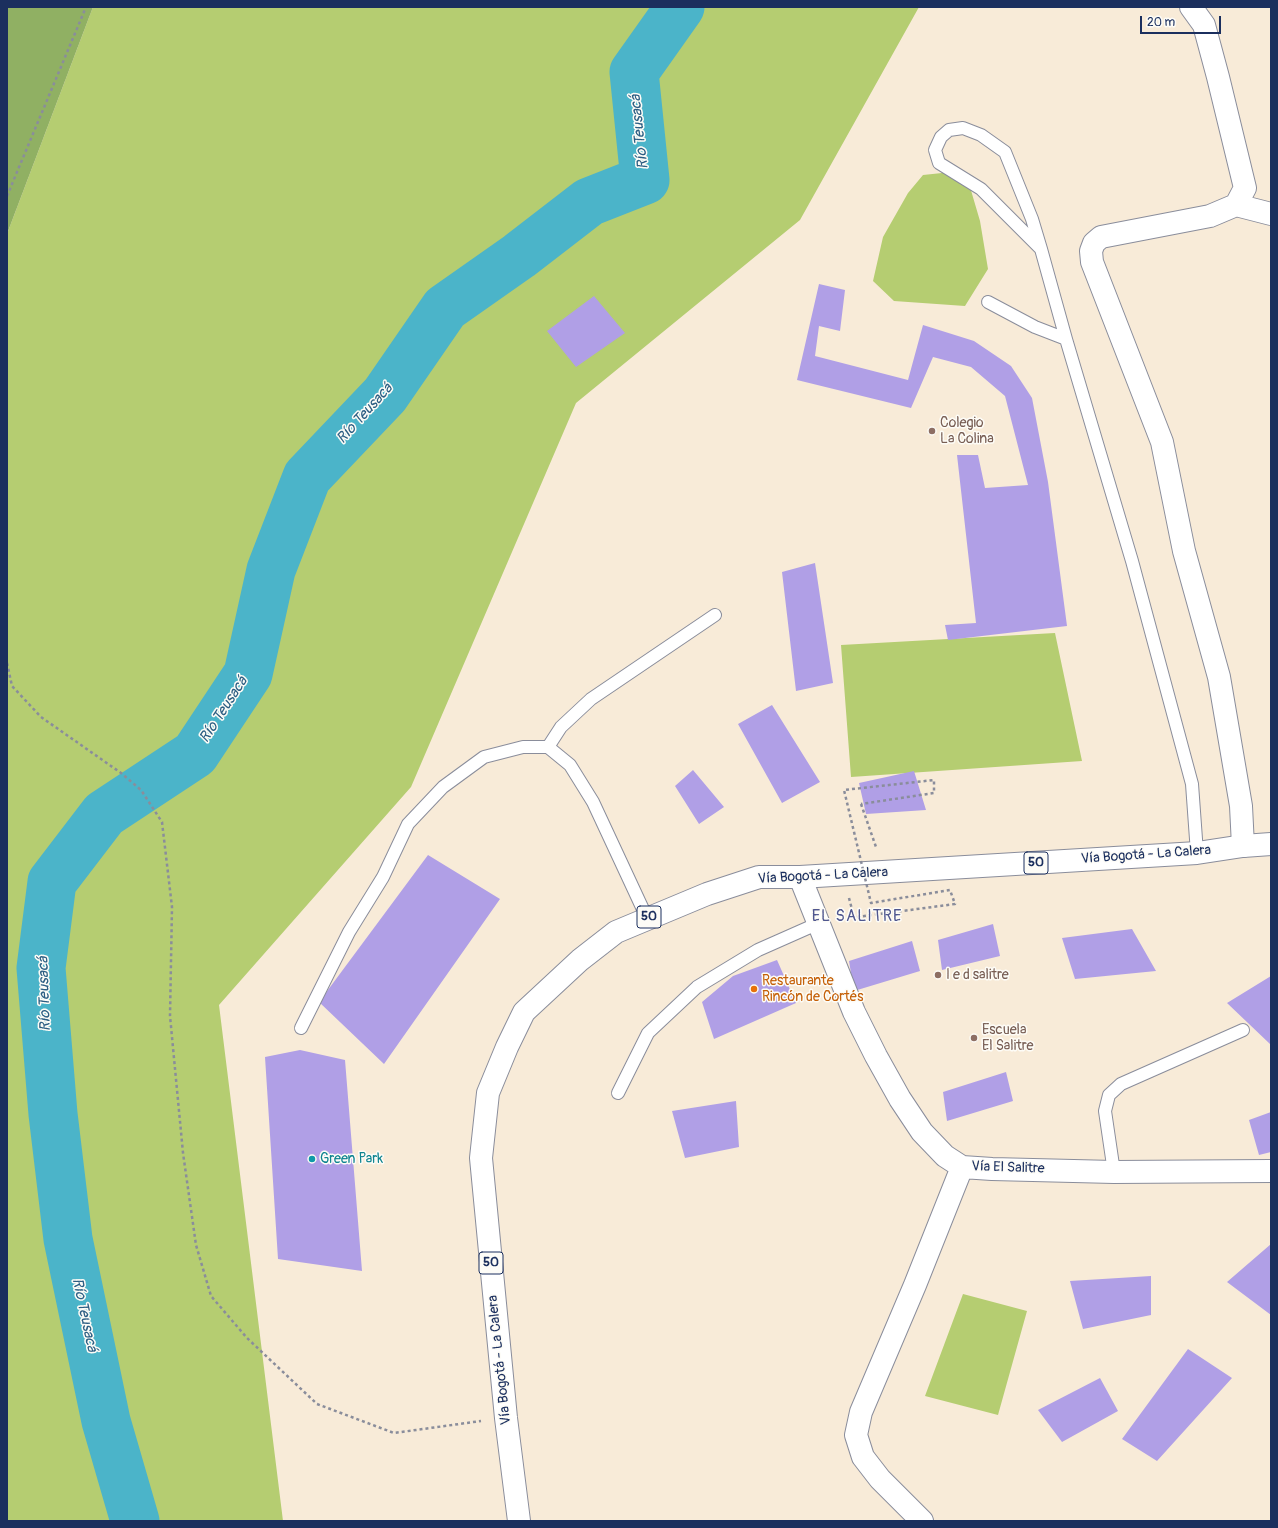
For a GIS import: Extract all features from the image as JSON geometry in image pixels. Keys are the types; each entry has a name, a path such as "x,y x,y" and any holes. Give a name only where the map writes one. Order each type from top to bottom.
{"street":[{"path":"1191,7 1204,25 1245,188 1236,205"},
{"path":"1242,846 1242,806 1219,677 1184,551 1162,442 1092,262 1092,251 1094,243 1102,237 1210,216 1236,205 1271,214"},
{"name":"Vía Bogotá - La Calera","path":"519,1521 506,1418 481,1158 488,1093 507,1047 524,1012 580,960 616,932 646,918 707,894 759,877 800,877 1197,853 1242,846 1271,844"},
{"name":"Vía El Salitre","path":"800,877 854,1012 900,1099 922,1132 944,1156 962,1167 992,1169 1114,1172 1271,1171"},
{"path":"922,1521 880,1480 863,1457 856,1435 861,1412 915,1286 962,1167"}],"lane":[{"path":"1041,249 981,189 939,163 935,150 941,137 949,130 963,128 981,135 1006,152 1032,219 1041,249 1066,339 1132,561 1192,784 1197,853"},
{"path":"988,302 1035,327 1066,339"},
{"path":"548,747 561,728 591,699 715,616"},
{"path":"301,1028 348,932 383,877 408,824 443,787 484,756 523,747 548,747 570,765 593,802 646,918"},
{"path":"618,1093 648,1033 697,987 758,950 819,923"},
{"path":"1114,1172 1106,1111 1109,1095 1121,1084 1243,1030"}],"path":[{"path":"7,196 86,7"},
{"path":"7,663 12,686 41,717 121,773 141,790 162,822 172,907 170,1016 183,1153 196,1245 211,1296 247,1338 317,1404 394,1432 506,1418"},
{"path":"857,917 956,904 950,890 871,903 844,790 934,780 934,793 861,804 884,872"}],"green space":[{"path":"7,7 93,7 7,234"},
{"path":"93,7 919,7 800,220 576,403 411,787 219,1005 283,1521 7,1521 7,234"},
{"path":"961,171 970,187 980,221 988,269 965,306 894,301 873,281 883,237 908,193 923,175"},
{"path":"1055,633 1082,761 851,777 841,645"},
{"path":"963,1294 1027,1311 998,1415 925,1396"}],"building":[{"name":"Colegio La Colina","path":"819,284 845,290 840,331 819,326 815,356 908,380 923,325 974,341 1011,366 1032,398 1048,482 1067,626 948,640 945,625 976,623 957,455 978,455 985,488 1028,485 1005,396 971,367 933,357 911,408 797,380"},
{"path":"594,296 625,333 576,367 547,331"},
{"path":"815,563 833,683 796,691 782,572"},
{"path":"772,705 820,782 782,803 738,724"},
{"path":"693,770 724,807 699,824 675,786"},
{"path":"914,771 926,810 866,814 859,783"},
{"path":"428,855 500,899 384,1064 319,1002"},
{"path":"993,924 1000,956 942,970 938,940"},
{"path":"1132,929 1156,971 1075,979 1062,938"},
{"path":"912,941 920,971 854,991 849,961"},
{"name":"Restaurante Rincón de Cortés","path":"777,960 796,1003 714,1039 702,1002 733,976"},
{"path":"1271,976 1271,1043 1270,1044 1227,1003"},
{"name":"Green Park","path":"300,1050 345,1060 362,1271 278,1259 265,1057"},
{"path":"1006,1072 1013,1101 947,1121 943,1092"},
{"path":"736,1101 739,1147 685,1158 672,1111"},
{"path":"1271,1112 1271,1152 1259,1155 1249,1120"},
{"path":"1271,1244 1271,1315 1227,1282"},
{"path":"1151,1276 1151,1315 1083,1329 1070,1281"},
{"path":"1188,1349 1232,1378 1157,1461 1122,1439"},
{"path":"1100,1378 1118,1411 1062,1442 1038,1410"}],"waterway":[{"name":"Río Teusacá","path":"135,1521 106,1421 68,1239 53,1114 41,968 52,882 104,814 195,754 248,674 271,570 307,477 385,395 445,308 519,256 589,202 645,180 634,72 680,7"}],"place":[{"name":"Colegio La Colina","path":"932,431"},
{"name":"I e d salitre","path":"938,975"},
{"name":"Restaurante Rincón de Cortés","path":"754,989"},
{"name":"Escuela El Salitre","path":"974,1038"},
{"name":"Green Park","path":"312,1159"}],"district":[{"name":"EL SALITRE","path":"857,917"}]}
